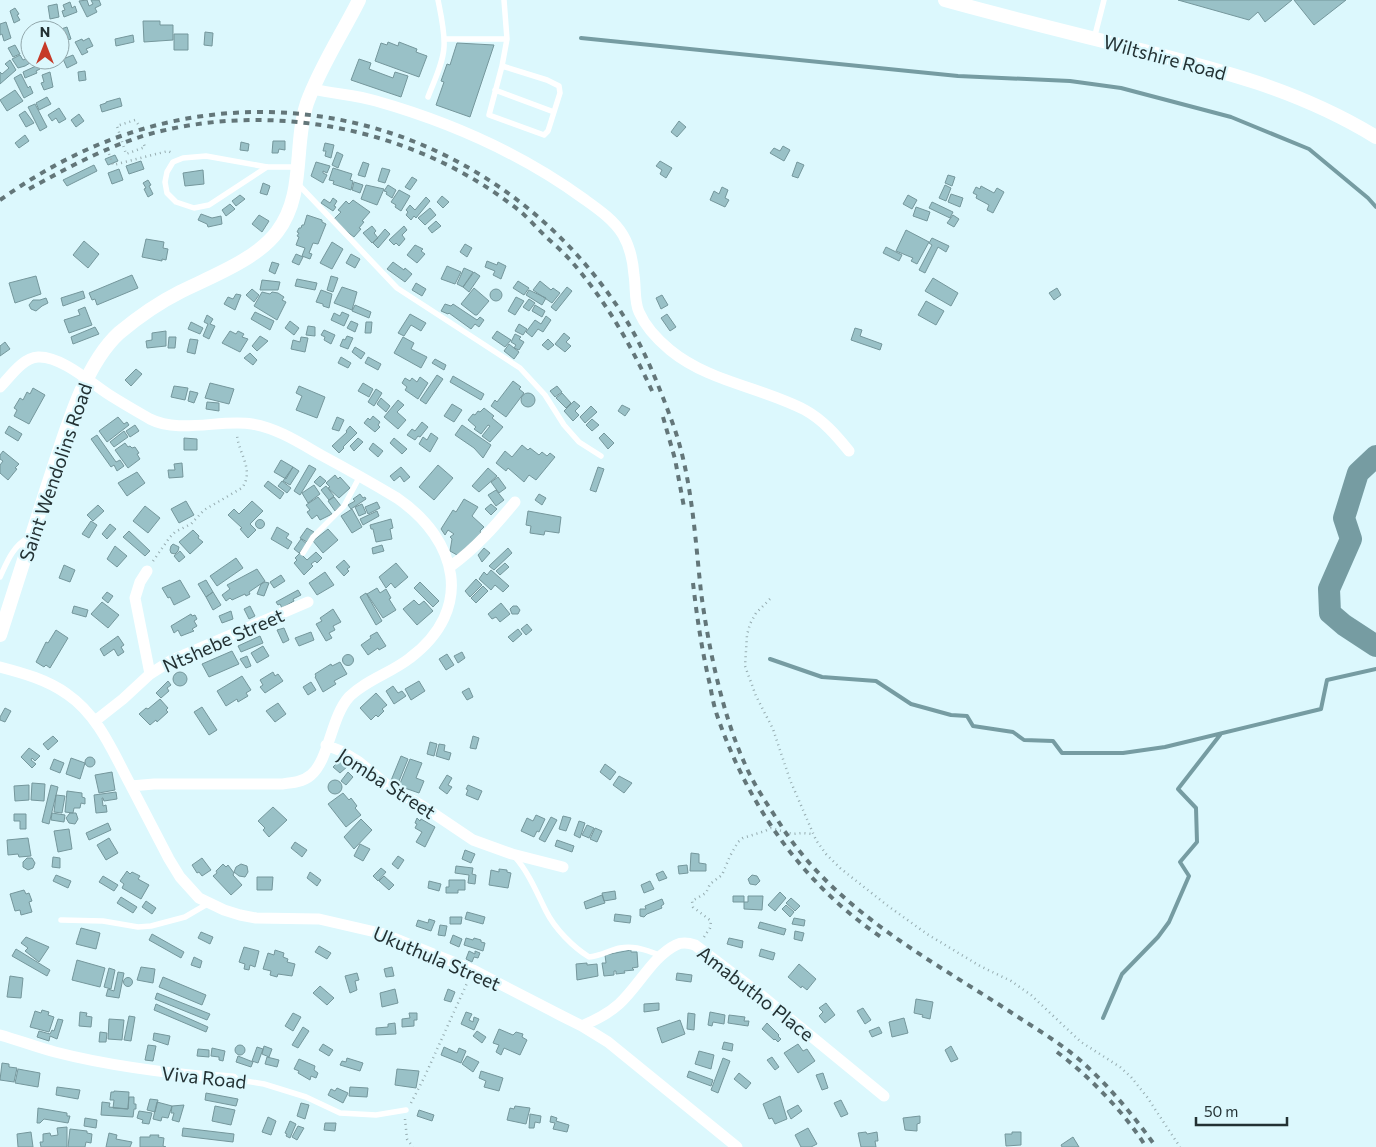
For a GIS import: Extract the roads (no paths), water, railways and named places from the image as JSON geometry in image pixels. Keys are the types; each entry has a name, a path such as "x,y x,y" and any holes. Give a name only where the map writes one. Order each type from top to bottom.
{"street":[{"name":"Saint Wendolins Road","path":"0,635 68,426 87,378 104,350 118,334 171,297 224,271 265,246 277,232 286,218 294,198 305,114 313,89 359,0"},
{"name":"Wiltshire Road","path":"945,0 1211,68 1305,100 1347,120 1376,137"},
{"path":"313,89 376,100 481,139 550,176 574,192 604,213 623,235 632,259 639,312 655,335 668,349 681,359 700,369 805,410 833,431 849,450"},
{"path":"0,386 26,362 36,358 51,360 87,378 108,394 152,420 178,425 252,424 275,431 360,476 413,508 439,541 451,566 452,578 447,611 432,638 409,659 374,679 350,696 342,707 326,745"},
{"path":"451,566 469,554 516,502"},
{"path":"147,571 140,582 135,598 150,674"},
{"name":"Ntshebe Street","path":"95,721 150,674 172,660 308,602"},
{"name":"Ukuthula Street","path":"0,667 42,680 66,693 95,721 180,877 199,898 224,910 256,918 319,919 355,926 412,944 472,970 582,1026 616,1048 737,1147"},
{"name":"Jomba Street","path":"131,786 154,784 282,784 299,782 311,776 317,769 326,745 341,751 359,762 392,789 435,813 464,835 485,845 512,854 563,867"},
{"name":"Amabutho Place","path":"582,1026 604,1016 620,1004 661,956 676,944 686,943 695,945 761,994 884,1096"},
{"name":"Viva Road","path":"0,1034 55,1052 138,1069 233,1079"}],"lane":[{"path":"428,96 444,49 438,0"},
{"path":"502,66 558,85 560,93 548,131 544,135 489,115 507,39 504,0"},
{"path":"1094,39 1104,0"},
{"path":"444,39 507,39"},
{"path":"495,90 554,112"},
{"path":"267,167 209,205 194,208 176,202 167,193 165,182 167,172 173,162 183,158 206,156 267,167 299,167"},
{"path":"297,184 397,288 497,351 520,368 546,395 564,425 579,442 602,456"},
{"path":"303,553 316,534 344,506 360,476"},
{"path":"0,577 13,550 22,541 32,536"},
{"path":"512,854 521,864 546,912 578,950 589,957 620,948 631,947 661,956"},
{"path":"61,920 104,921 138,927 152,926 185,917 209,903"},
{"name":"Viva Road","path":"233,1079 264,1084 306,1097 340,1113 376,1115 406,1110"}],"waterway":[{"path":"581,38 958,76 1070,81 1121,88 1231,117 1309,149 1368,198 1376,207"},
{"path":"1376,456 1358,473 1344,518 1351,539 1329,589 1330,613 1344,625 1376,646"},
{"path":"770,659 822,677 876,681 911,704 951,715 967,716 973,726 1013,732 1024,740 1053,741 1062,753 1123,753 1165,747 1321,709 1327,680 1376,669"},
{"path":"1103,1018 1122,974 1158,937 1169,922 1189,876 1180,862 1197,842 1196,808 1178,789 1220,735"}],"railway":[{"path":"0,200 31,179 81,152 133,132 203,116 274,112 343,120 409,140 471,169 528,209 579,258 623,315 645,355 658,384 674,427 685,467 692,508 704,613 723,701 736,743 748,771 762,797 784,830 806,859 858,909 917,952 1046,1035 1081,1061 1121,1102 1156,1147"},
{"path":"29,189 115,146 146,135 194,125 244,120 293,122 342,129 391,142 437,160 481,183 521,212 569,259 596,292 627,342 653,393"},
{"path":"663,417 675,459 684,507"},
{"path":"693,583 702,647 714,706 731,751 746,782 782,841 803,868 827,893 881,937"},
{"path":"1057,1052 1106,1096 1128,1121 1146,1147"}]}
